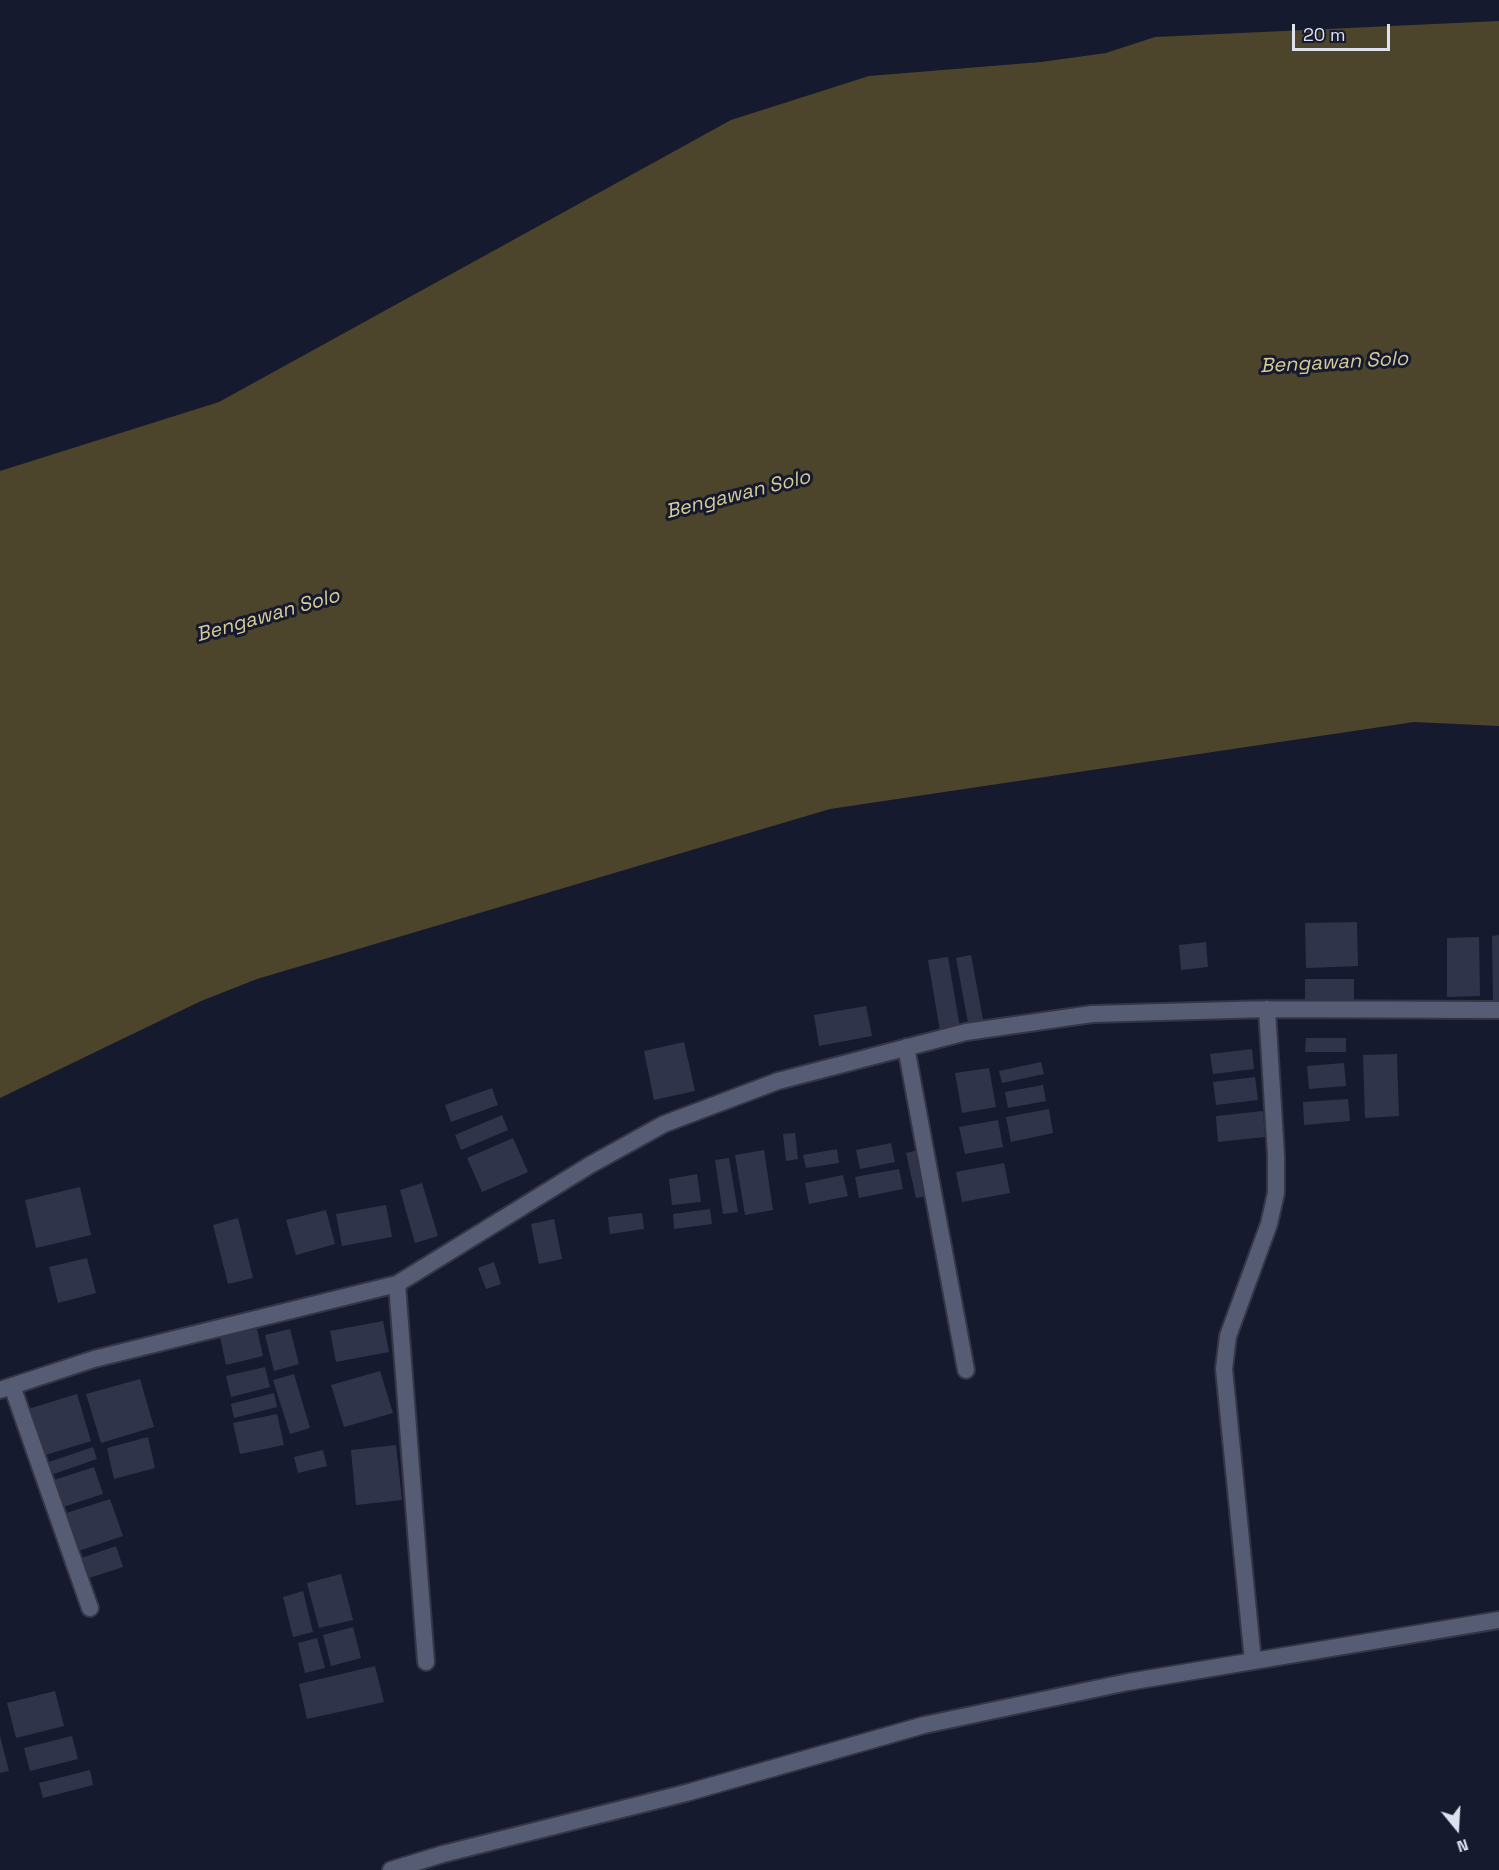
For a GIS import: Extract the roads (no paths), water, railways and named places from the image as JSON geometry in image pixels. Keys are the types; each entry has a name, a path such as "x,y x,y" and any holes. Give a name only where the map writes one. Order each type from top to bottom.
{"street":[{"path":"90,1608 6,1388 94,1359 397,1284 590,1165 664,1124 778,1081 906,1047 966,1032 1092,1014 1267,1009 1499,1011"},
{"path":"1252,1661 1224,1369 1228,1336 1269,1224 1276,1193 1276,1156 1267,1009"},
{"path":"906,1047 966,1370"},
{"path":"397,1284 426,1662"},
{"path":"391,1870 443,1854 686,1793 924,1725 1128,1682 1499,1620"}],"water":[{"name":"Bengawan Solo","path":"1499,21 1499,726 1414,722 830,809 257,979 201,1001 0,1098 0,471 219,402 731,120 869,76 1041,62 1106,53 1155,37"}]}
